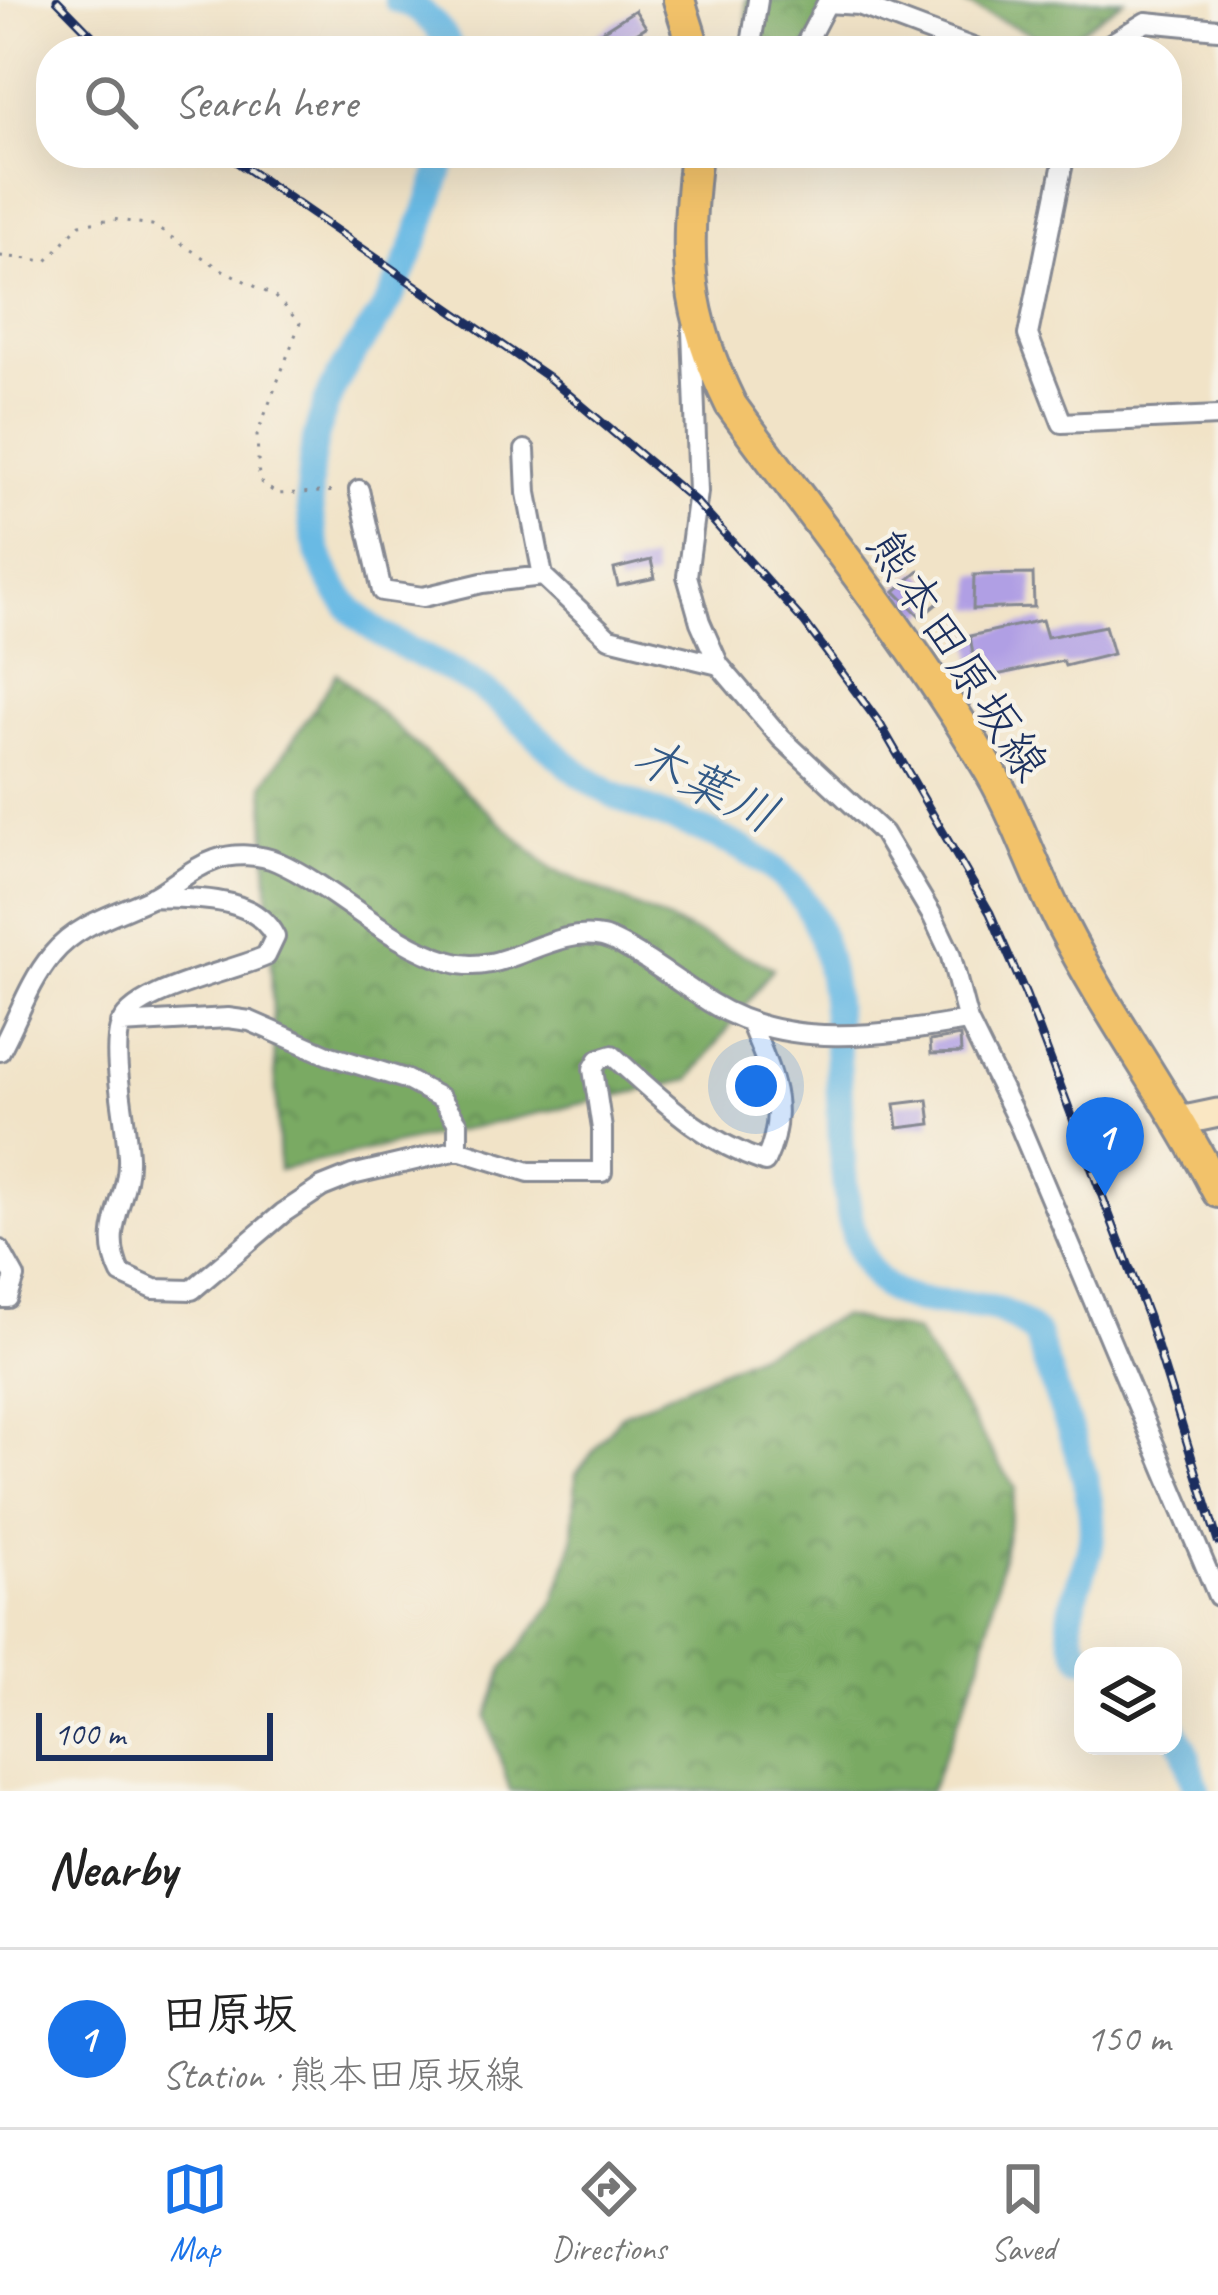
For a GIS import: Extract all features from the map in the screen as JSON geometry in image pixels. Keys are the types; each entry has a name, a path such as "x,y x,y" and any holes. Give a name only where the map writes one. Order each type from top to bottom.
{"main road":[{"path":"688,4 693,36"},
{"name":"熊本田原坂線","path":"694,168 690,288 706,356 731,405 987,764 1061,923 1218,1192"}],"street":[{"path":"752,36 758,0"},
{"path":"810,36 827,3 860,5 942,36"},
{"path":"1123,36 1146,22 1218,29"},
{"path":"1062,168 1028,335 1062,423 1218,416"},
{"path":"690,288 698,492 687,576 700,622 719,665 781,738 883,833 950,952 968,1021 1018,1124 1218,1596"},
{"path":"525,450 527,493 543,576 609,638 719,665"},
{"path":"359,490 382,591 423,597 482,583 543,576"},
{"path":"0,1051 28,988 56,949 87,925 152,897 180,876 218,859 272,859 355,913 448,962 488,963 562,937 604,937 751,1024 853,1038 968,1021"},
{"path":"152,897 232,904 268,922 275,937 266,956 133,1006 120,1024 120,1089 129,1160 111,1238 121,1274 154,1288 192,1290 283,1213 322,1187 352,1175 458,1150 530,1172 602,1172 602,1129 593,1070 599,1059 612,1055 694,1127 729,1150 765,1162 776,1138 778,1108 775,1083 751,1024"},
{"path":"120,1024 250,1021 328,1055 405,1078 441,1098 458,1123 458,1150"},
{"path":"1180,1121 1218,1113"},
{"path":"0,1250 15,1277 8,1298 0,1298"}],"path":[{"path":"0,256 47,261 80,224 112,219 152,225 220,269 274,296 300,322 257,436 259,482 277,494 359,490"}],"green space":[{"path":"746,0 835,0 813,36 748,36"},
{"path":"956,0 1124,0 1072,36 1036,36"},
{"path":"337,673 549,867 773,968 690,1080 279,1170 264,784"},
{"path":"841,1316 916,1332 1016,1489 981,1663 930,1791 510,1791 487,1717 504,1668 554,1603 573,1542 576,1474 621,1415"}],"building":[{"path":"635,10 646,27 631,36 596,35"},
{"path":"651,560 655,578 618,586 614,569"},
{"path":"919,571 943,599 921,617 895,591"},
{"path":"1033,574 1034,607 973,609 974,575"},
{"path":"1042,620 1047,637 1105,626 1113,654 977,679 970,636"},
{"path":"960,1036 961,1053 931,1054 930,1041"},
{"path":"928,1100 931,1124 898,1128 895,1104"}],"waterway":[{"name":"木葉川","path":"397,0 415,8 443,36"},
{"name":"木葉川","path":"441,168 399,280 341,373 316,436 310,504 325,569 342,598 366,623 476,685 591,782 742,848 787,881 805,903 823,943 833,993 843,1163 849,1214 863,1257 896,1293 997,1310 1037,1335 1080,1459 1091,1509 1090,1549 1071,1612 1077,1647"},
{"name":"木葉川","path":"1182,1743 1197,1791"}],"railway":[{"path":"57,0 92,36"},
{"path":"246,168 548,377 696,502 805,623 880,724 990,913 1026,995 1148,1317 1218,1542"}],"place":[{"name":"田原坂","path":"1105,1196"}]}
